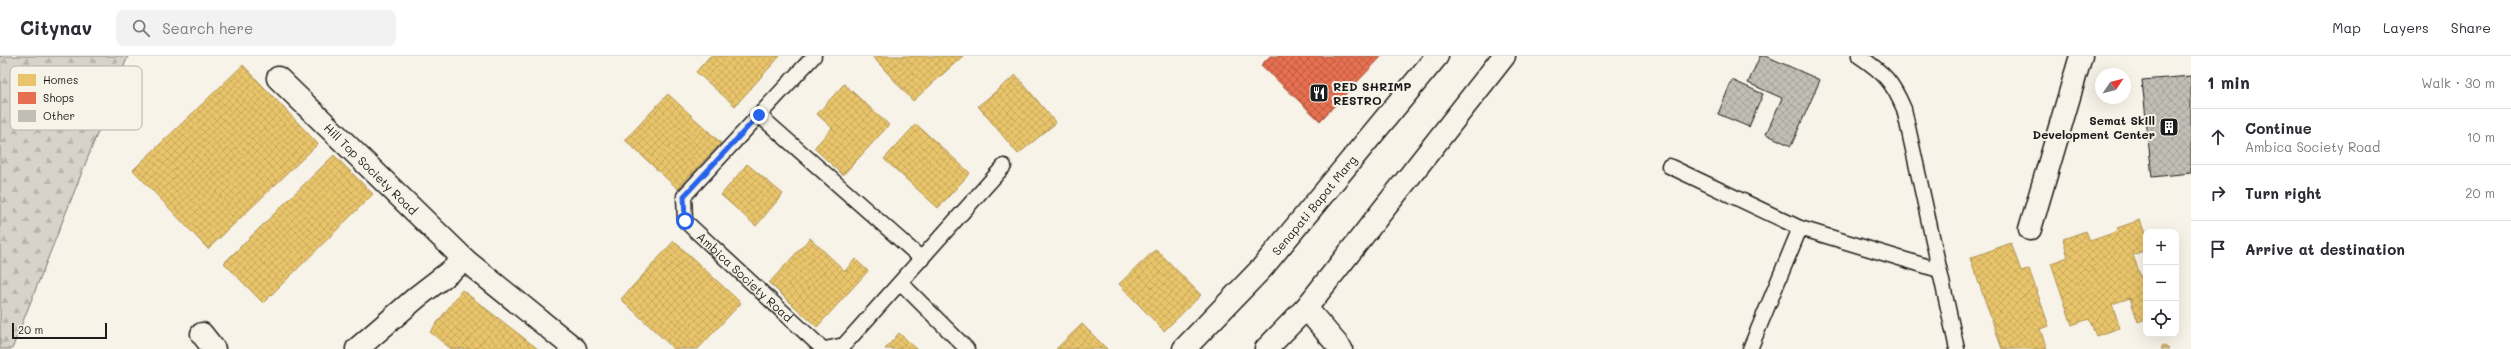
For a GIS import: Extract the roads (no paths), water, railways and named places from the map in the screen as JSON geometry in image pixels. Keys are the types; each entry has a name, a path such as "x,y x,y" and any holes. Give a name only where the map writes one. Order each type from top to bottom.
{"street":[{"name":"Senapati Bapat Marg","path":"1184,349 1267,262 1437,56"},
{"path":"1266,349 1306,308 1504,56"},
{"path":"2030,229 2081,56"},
{"name":"Hill Top Society Road","path":"278,78 465,260 575,349"},
{"path":"357,349 417,297 465,260"},
{"path":"1306,308 1341,349"}],"lane":[{"path":"814,56 759,115 922,259"},
{"path":"1859,56 1880,71 1893,85 1904,109 1957,349"},
{"name":"Ambica Society Road","path":"759,115 684,196 685,221 824,349 844,345 901,283"},
{"path":"967,349 901,283 1004,166"},
{"path":"1669,166 1800,228 1939,270"},
{"path":"1750,349 1800,228"}],"place":[{"name":"RED SHRIMP RESTRO","path":"1319,93"},
{"name":"Semat Skill Development Center","path":"2169,127"}]}
